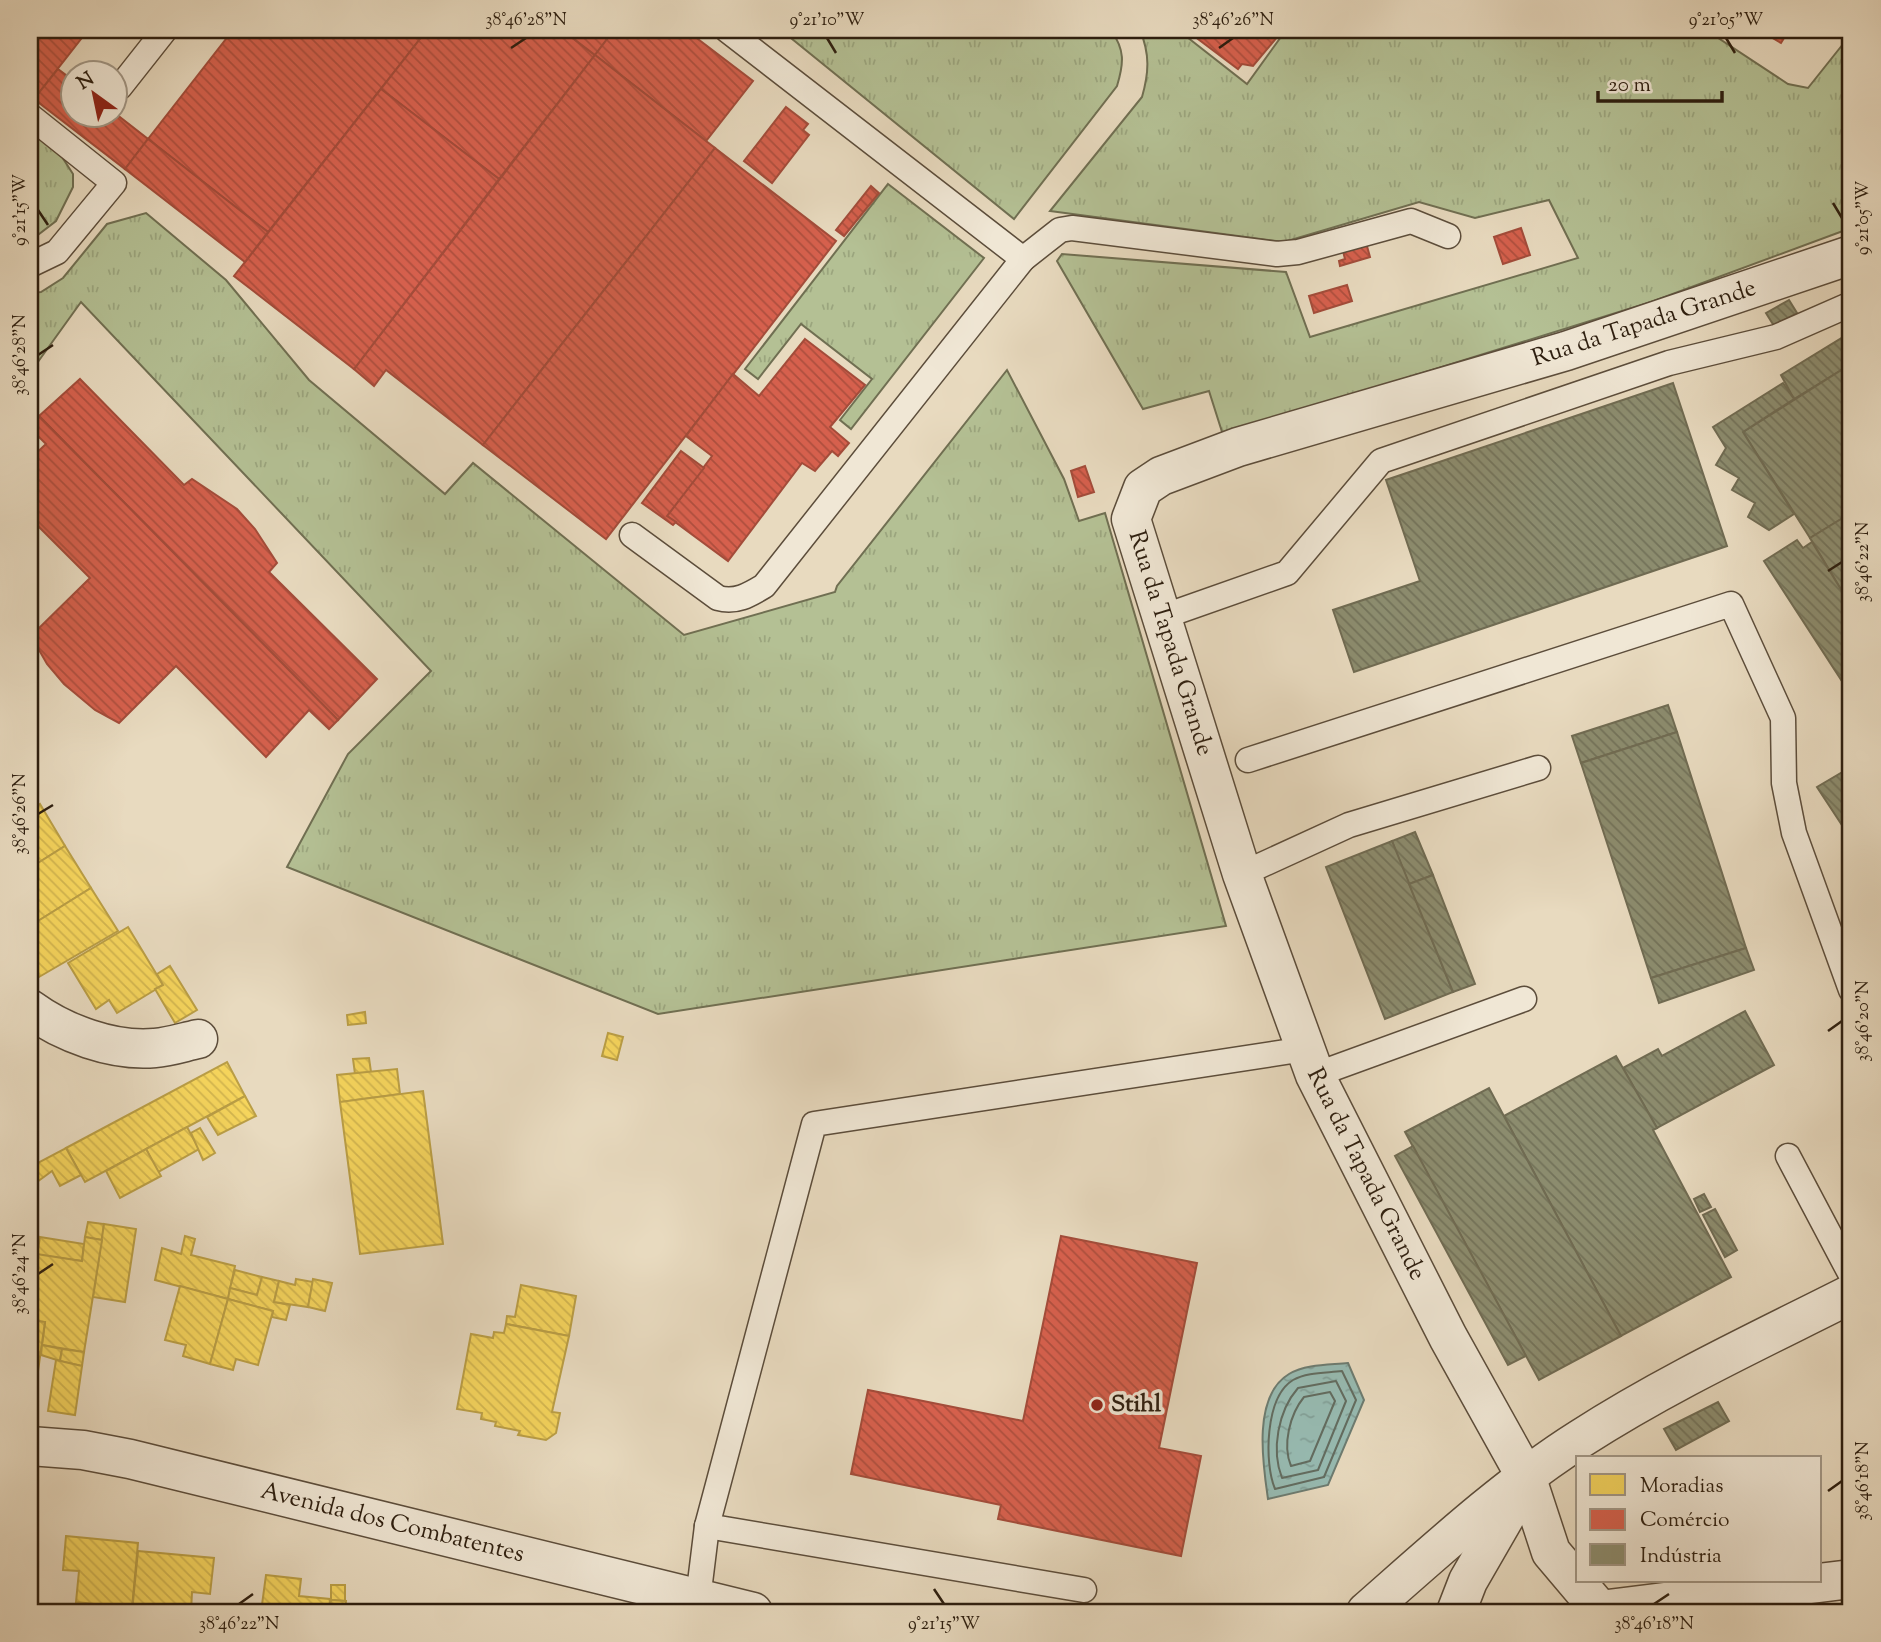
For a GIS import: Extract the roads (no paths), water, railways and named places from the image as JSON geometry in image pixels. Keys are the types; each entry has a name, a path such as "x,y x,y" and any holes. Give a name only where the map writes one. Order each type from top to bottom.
{"street":[{"name":"Rua da Tapada Grande","path":"1576,1582 1551,1552 1527,1479 1448,1338 1310,1062 1242,874 1130,519 1143,488 1161,476 1238,447 1566,351 1851,255"},
{"path":"30,1009 45,1020 104,1043 154,1048 198,1039"},
{"path":"1366,1612 1466,1526 1578,1440 1667,1386 1851,1294"},
{"name":"Avenida dos Combatentes","path":"30,1447 83,1450 130,1459 753,1612"},
{"path":"1456,1612 1468,1581 1527,1479"},
{"path":"1601,1611 1851,1579"},
{"name":"Rua da Tapada Grande","path":"1576,1582 1601,1611"}],"lane":[{"path":"130,74 165,30"},
{"path":"727,30 1023,259"},
{"path":"30,116 114,183 57,252 30,265"},
{"path":"632,535 718,598 729,601 748,596 764,586 1023,259 1060,230 1072,228 1277,254 1298,252 1411,221 1448,236"},
{"path":"1162,617 1287,573 1381,461 1669,363 1776,337 1851,304"},
{"path":"1248,760 1731,604 1783,718 1784,783 1794,833 1851,990"},
{"path":"1242,874 1349,825 1538,768"},
{"path":"698,1599 707,1526 814,1124 1310,1062 1524,999"},
{"path":"1788,1156 1851,1275"},
{"path":"707,1526 1084,1590"}],"water":[{"path":"1348,1363 1364,1400 1328,1485 1268,1499 1263,1432 1269,1398 1277,1384 1289,1374 1303,1368"}],"place":[{"name":"Stihl","path":"1097,1405"}]}
